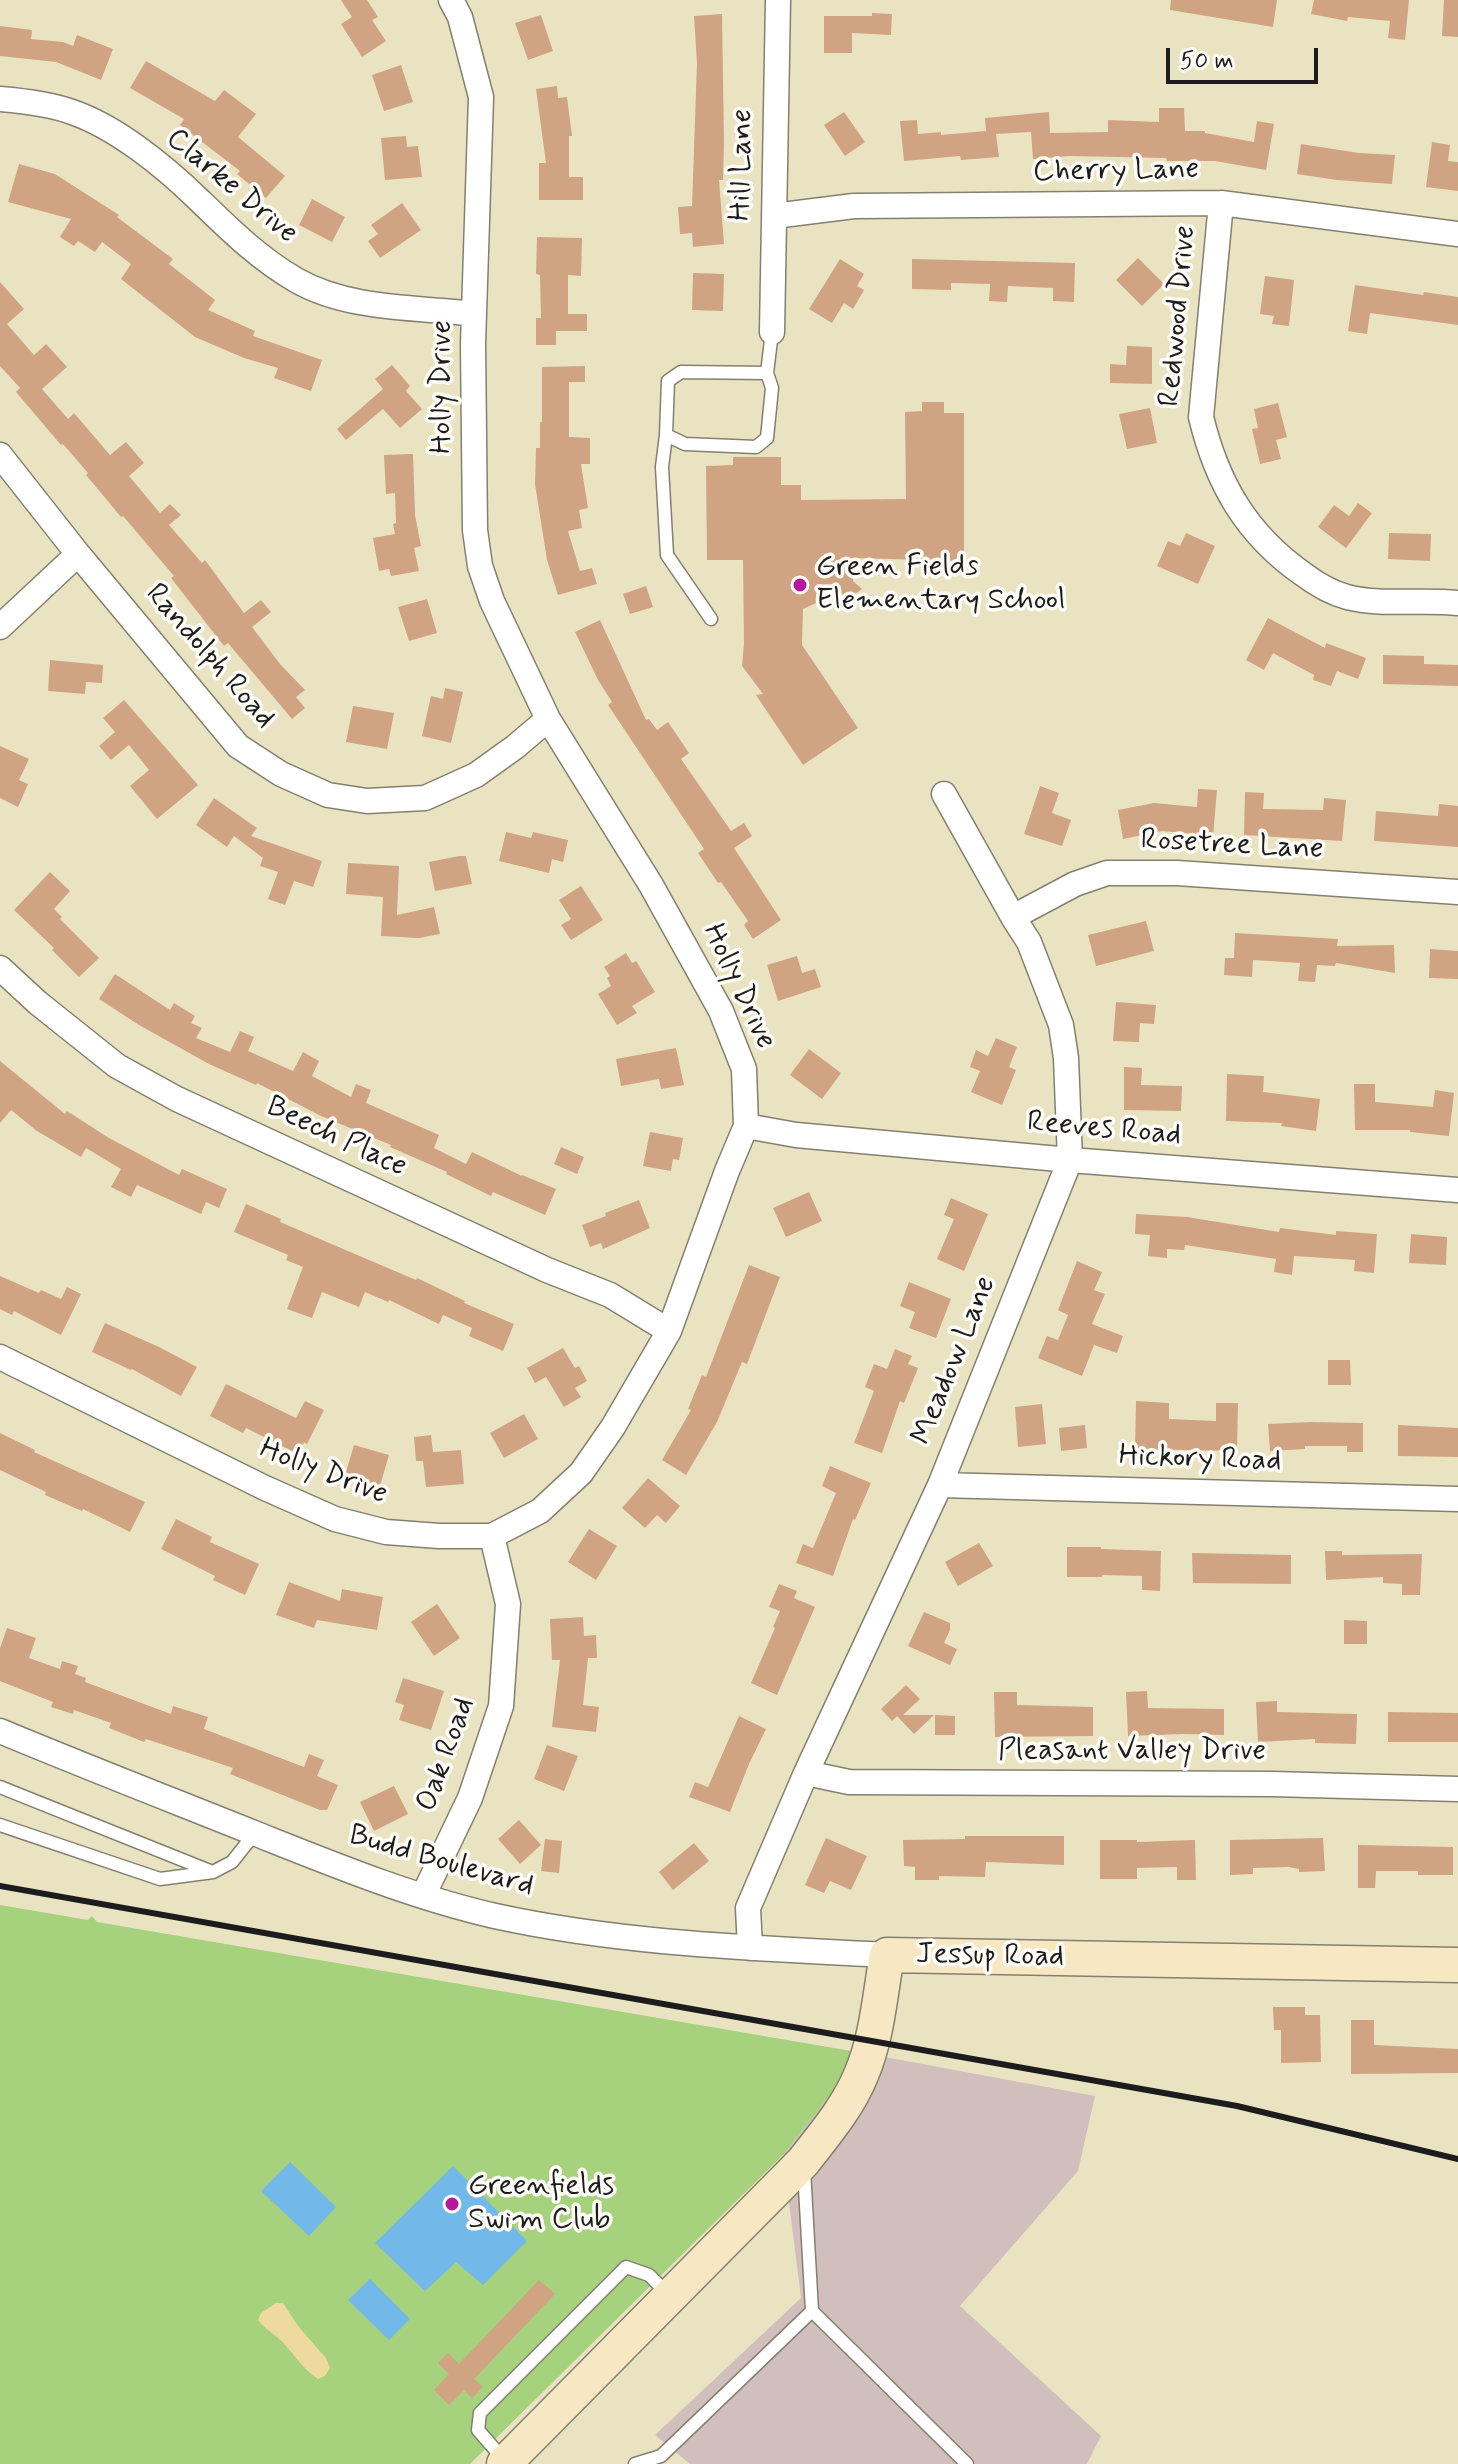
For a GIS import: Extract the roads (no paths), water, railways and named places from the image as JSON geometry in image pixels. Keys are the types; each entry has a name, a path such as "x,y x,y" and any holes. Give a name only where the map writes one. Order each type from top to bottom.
{"street":[{"name":"Holly Drive","path":"0,1357 335,1519 386,1532 492,1536 540,1511 581,1473 613,1427 669,1331 746,1126 744,1069 721,1011 651,885 548,719 492,601 480,566 475,530 474,314 481,97 460,17 451,0"},
{"name":"Hill Lane","path":"772,332 778,0"},
{"name":"Clarke Drive","path":"0,99 69,111 93,120 178,181 254,252 297,281 320,292 371,303 474,314"},
{"name":"Cherry Lane","path":"774,216 854,206 1221,203 1458,234"},
{"name":"Redwood Drive","path":"1221,203 1201,417 1212,455 1232,500 1253,530 1290,565 1345,597 1458,603"},
{"name":"Randolph Road","path":"0,455 238,746 281,774 328,795 367,801 425,798 476,775 548,719"},
{"path":"0,627 78,554"},
{"name":"Meadow Lane","path":"750,1948 748,1908 806,1773 940,1485 1070,1160 1066,1058 1061,1025 1029,942 944,794"},
{"name":"Rosetree Lane","path":"1013,917 1075,884 1107,873 1177,873 1458,892"},
{"name":"Beech Place","path":"0,968 38,1003 117,1066 177,1099 547,1270 610,1295 669,1331"},
{"name":"Reeves Road","path":"746,1126 796,1135 1070,1160 1458,1190"},
{"name":"Hickory Road","path":"940,1485 1458,1499"},
{"name":"Oak Road","path":"423,1896 470,1798 501,1706 508,1604 492,1536"},
{"name":"Budd Boulevard","path":"0,1731 326,1862 423,1896 493,1915 565,1929 750,1948 887,1955"},
{"name":"Pleasant Valley Drive","path":"806,1773 849,1782 1272,1784 1458,1789"},
{"name":"Jessup Road","path":"511,2463 669,2296 803,2162 835,2121 861,2077 873,2041 887,1955 1458,1965"}],"lane":[{"path":"666,435 685,444 756,447 767,438 772,388 767,373 772,332"},
{"path":"711,619 667,555 662,467 668,381 681,372 767,373"},
{"path":"0,1787 213,1872"},
{"path":"0,1825 160,1879 213,1872 232,1862 255,1833"},
{"path":"803,2162 812,2311 967,2464"},
{"path":"511,2463 478,2430 480,2413 626,2267 649,2275 669,2296"},
{"path":"635,2464 661,2456 812,2311"}],"water":[{"path":"290,2162 336,2207 309,2236 261,2191"},
{"name":"Greenfields Swim Club","path":"453,2166 527,2241 483,2285 456,2262 425,2291 375,2243"},
{"path":"370,2279 410,2319 389,2340 348,2300"}],"railway":[{"path":"0,1886 1237,2106 1458,2159"}],"place":[{"name":"Green Fields Elementary School","path":"800,585"},
{"name":"Greenfields Swim Club","path":"452,2204"}]}
